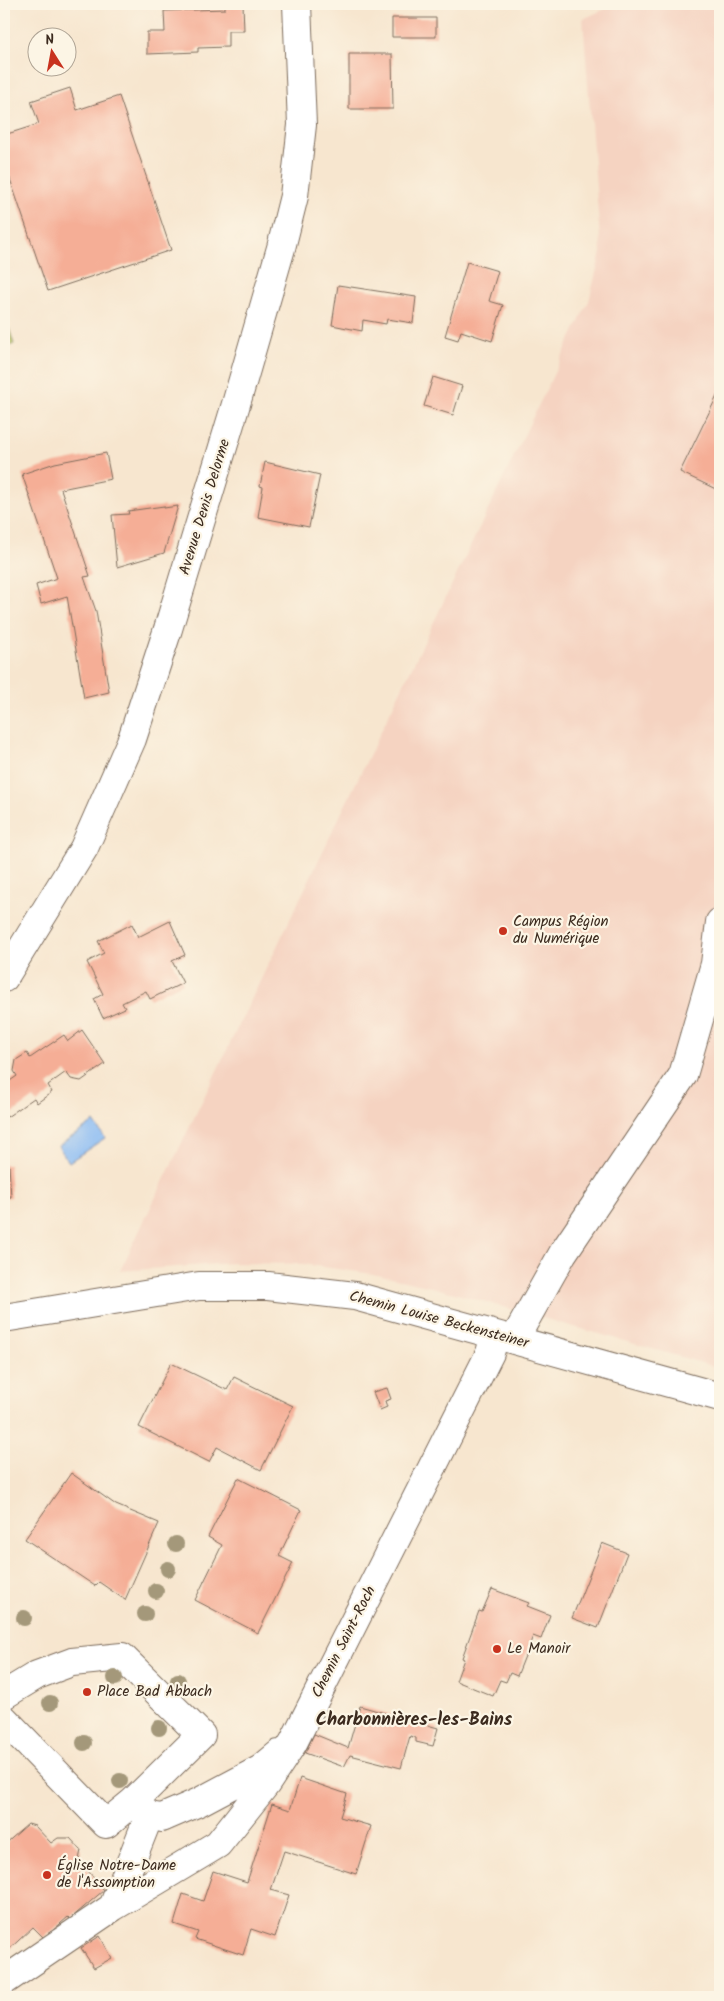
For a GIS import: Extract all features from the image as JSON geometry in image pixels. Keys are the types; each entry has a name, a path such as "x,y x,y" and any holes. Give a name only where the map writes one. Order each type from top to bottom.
{"street":[{"name":"Avenue Denis Delorme","path":"4,978 84,848 132,739 168,629 228,432 294,196 302,125 297,4"},
{"name":"Chemin Saint-Roch","path":"4,1981 113,1907 218,1844 266,1784 293,1743 490,1353 505,1338 683,1075 715,964 720,922"},
{"name":"Chemin Louise Beckensteiner","path":"4,1318 199,1286 268,1286 355,1296 720,1397"},
{"path":"4,1695 37,1674 72,1662 122,1656 201,1735 141,1808 113,1907"},
{"path":"4,1719 106,1824 141,1808"},
{"path":"141,1808 162,1818 199,1802 261,1769 293,1743"}],"shaded area":[{"name":"Campus Région du Numérique","path":"616,4 720,4 720,1368 436,1288 373,1274 302,1264 233,1263 120,1271 589,301 601,252 583,19"}],"green space":[{"path":"4,313 14,344 4,348"}],"water":[{"path":"94,1122 105,1138 69,1162 58,1146"}],"building":[{"path":"225,4 243,4 244,31 228,31 228,47 198,48 198,52 147,54 147,32 165,32 164,11 225,9"},
{"path":"392,18 436,18 436,37 392,37"},
{"path":"349,54 392,54 393,109 349,109"},
{"path":"70,88 77,110 119,96 171,250 48,291 8,173 4,175 4,135 39,124 31,101"},
{"path":"467,262 498,271 489,301 503,305 492,341 461,331 458,340 445,336"},
{"path":"338,285 416,297 413,323 387,319 386,324 363,320 362,331 332,325"},
{"path":"433,377 462,386 453,415 424,406"},
{"path":"720,390 720,491 680,472"},
{"path":"106,453 111,479 61,489 90,576 84,577 96,611 109,692 84,698 67,596 41,604 36,585 57,578 22,474 55,463"},
{"path":"265,462 320,475 309,527 258,517 263,487 260,486"},
{"path":"164,506 164,508 178,506 164,553 117,567 112,515 129,514 128,511"},
{"path":"170,921 185,955 172,961 183,983 150,999 146,991 122,1003 125,1008 103,1018 94,999 103,994 87,962 104,953 98,941 132,924 138,937"},
{"path":"82,1030 105,1064 81,1081 71,1079 66,1072 48,1085 52,1092 37,1103 34,1098 7,1117 4,1113 4,1085 17,1076 14,1071 16,1060 27,1053 30,1058 64,1035 68,1041"},
{"path":"4,1165 9,1165 11,1197 4,1198"},
{"path":"171,1363 227,1390 234,1377 293,1406 261,1470 217,1447 209,1462 139,1427"},
{"path":"387,1388 391,1399 385,1401 387,1407 380,1410 373,1392"},
{"path":"71,1473 116,1505 159,1523 125,1600 99,1582 95,1586 25,1539"},
{"path":"238,1478 301,1510 279,1556 293,1563 258,1633 195,1600 222,1545 208,1537"},
{"path":"602,1543 627,1553 598,1628 572,1618"},
{"name":"Le Manoir","path":"492,1589 529,1603 527,1606 550,1615 541,1639 533,1636 517,1676 510,1673 506,1682 500,1680 493,1696 456,1681 479,1611 482,1612"},
{"path":"360,1706 438,1728 433,1746 416,1742 416,1738 410,1736 401,1768 350,1755 344,1767 305,1753 314,1734 348,1748"},
{"path":"300,1778 347,1794 340,1817 371,1826 356,1874 284,1851 271,1890 289,1895 275,1937 251,1929 243,1955 195,1939 198,1932 174,1924 183,1894 203,1901 213,1871 247,1882 272,1804 290,1810"},
{"name":"Église Notre-Dame de l'Assomption","path":"28,1824 35,1826 51,1843 58,1838 70,1838 81,1850 79,1860 104,1890 44,1938 33,1927 4,1954 4,1845"},
{"path":"100,1936 112,1958 94,1968 81,1948"}],"place":[{"name":"Campus Région du Numérique","path":"503,931"},
{"name":"Le Manoir","path":"497,1649"},
{"name":"Place Bad Abbach","path":"87,1692"},
{"name":"Église Notre-Dame de l'Assomption","path":"47,1875"}],"district":[{"name":"Charbonnières-les-Bains","path":"414,1720"}]}
